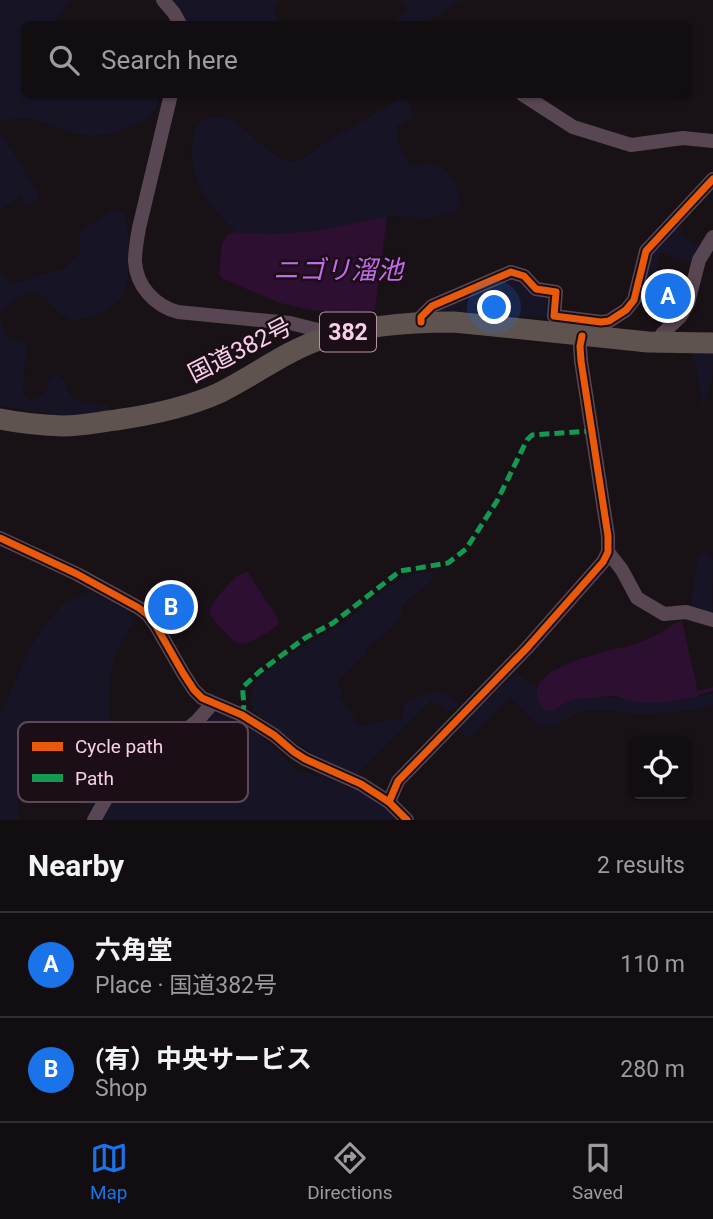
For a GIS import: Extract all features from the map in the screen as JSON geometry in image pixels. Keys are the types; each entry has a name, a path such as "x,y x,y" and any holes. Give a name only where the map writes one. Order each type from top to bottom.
{"highway":[{"name":"国道382号","path":"0,419 63,426 171,410 218,393 287,354 325,338 380,326 454,322 582,336 713,343"}],"street":[{"path":"163,0 178,21"},
{"path":"170,98 136,246 135,263 145,290 155,302 169,310 290,323 318,330 325,338"},
{"path":"528,98 573,127 631,145 683,138 713,141"},
{"path":"421,322 421,317 432,306 511,272 524,276 536,289 556,292 554,316 609,321 626,310 634,300 646,251 713,179"},
{"path":"660,342 662,334 680,317 688,303 699,260 713,237"},
{"path":"389,802 398,781 527,648 603,562 608,552 608,536 581,361 582,336"},
{"path":"0,538 77,574 139,608 156,626 194,690 202,698 242,715 305,760 361,784 389,802 407,820"},
{"path":"608,552 622,569 637,598 664,614 686,612 713,620"},
{"path":"196,722 213,703"},
{"path":"94,820 104,802"}],"shaded area":[{"path":"0,0 70,0 56,21 21,21 21,98 158,98 159,102 150,118 114,133 94,136 74,134 32,118 0,120"},
{"path":"171,0 280,0 274,11 278,21 183,21"},
{"path":"399,0 462,0 429,21 396,21 408,9"},
{"path":"406,98 414,118 397,126 402,152 411,165 429,164 448,173 458,190 461,203 454,212 433,218 393,216 313,231 269,234 235,232 209,202 197,180 192,161 192,142 198,123 217,117 229,119 279,158 295,161"},
{"path":"0,131 40,197 26,207 20,196 0,210"},
{"path":"113,210 123,213 128,234 128,281 118,302 97,315 73,321 60,314 42,294 30,292 13,300 0,314 0,271 11,284 64,268 80,253 80,232"},
{"path":"676,226 683,230 679,234 701,247 691,262 660,253 646,303 640,298 650,253"},
{"path":"515,280 528,288 552,296 549,318 435,312 439,308 480,294 503,281"},
{"path":"0,321 8,339 26,342 23,394 30,400 45,394 50,379 58,374 73,398 108,405 109,412 70,417 0,406"},
{"path":"691,352 713,352 710,388 702,406 696,363 691,358"},
{"path":"706,551 713,561 713,616 690,609 698,556"},
{"path":"424,571 434,572 431,581 406,601 395,625 368,647 365,654 336,682 343,693 339,697 358,726 402,718 405,703 431,692 449,696 457,701 458,707 450,711 431,701 356,775 300,745 253,708 253,686 262,675 295,651 350,618 388,587"},
{"path":"90,591 124,609 134,621 113,661 110,690 111,722 18,722 19,820 0,820 0,714 29,650 63,603"},
{"path":"518,672 527,682 537,687 536,694 553,712 570,699 613,697 634,702 678,701 713,693 713,705 702,709 644,715 609,710 580,711 556,726 538,725 510,697 469,739 463,734 460,725 465,718"},
{"path":"213,714 228,715 239,722 203,722"},
{"path":"248,727 298,770 363,791 399,820 98,820 82,802 248,802"}],"water":[{"name":"ニゴリ溜池","path":"387,217 375,310 344,313 280,303 223,279 219,274 222,244 227,235 235,232 269,234 313,231"},
{"path":"247,571 278,619 278,625 253,640 238,643 216,623 210,610 230,583"},
{"path":"682,621 699,696 653,703 609,696 572,700 553,712 544,710 537,695 540,683 552,672 588,656 641,642"}],"waterway":[{"path":"698,693 713,689"}],"marked path":[{"path":"242,715 243,687 259,672 305,638 333,623 400,571 448,563 466,549 497,501 532,435 592,431"}],"cycle path":[{"path":"421,322 421,317 432,306 511,272 524,276 536,289 556,292 554,316 609,321 626,310 634,300 646,251 713,179"},
{"path":"389,802 398,781 527,648 603,562 608,552 608,536 581,361 582,336"},
{"path":"0,538 77,574 139,608 156,626 183,673 202,698 242,715 305,759 361,784 389,802 407,820"}],"place":[{"name":"六角堂","path":"668,296"},
{"name":"(有）中央サービス","path":"171,607"}]}
